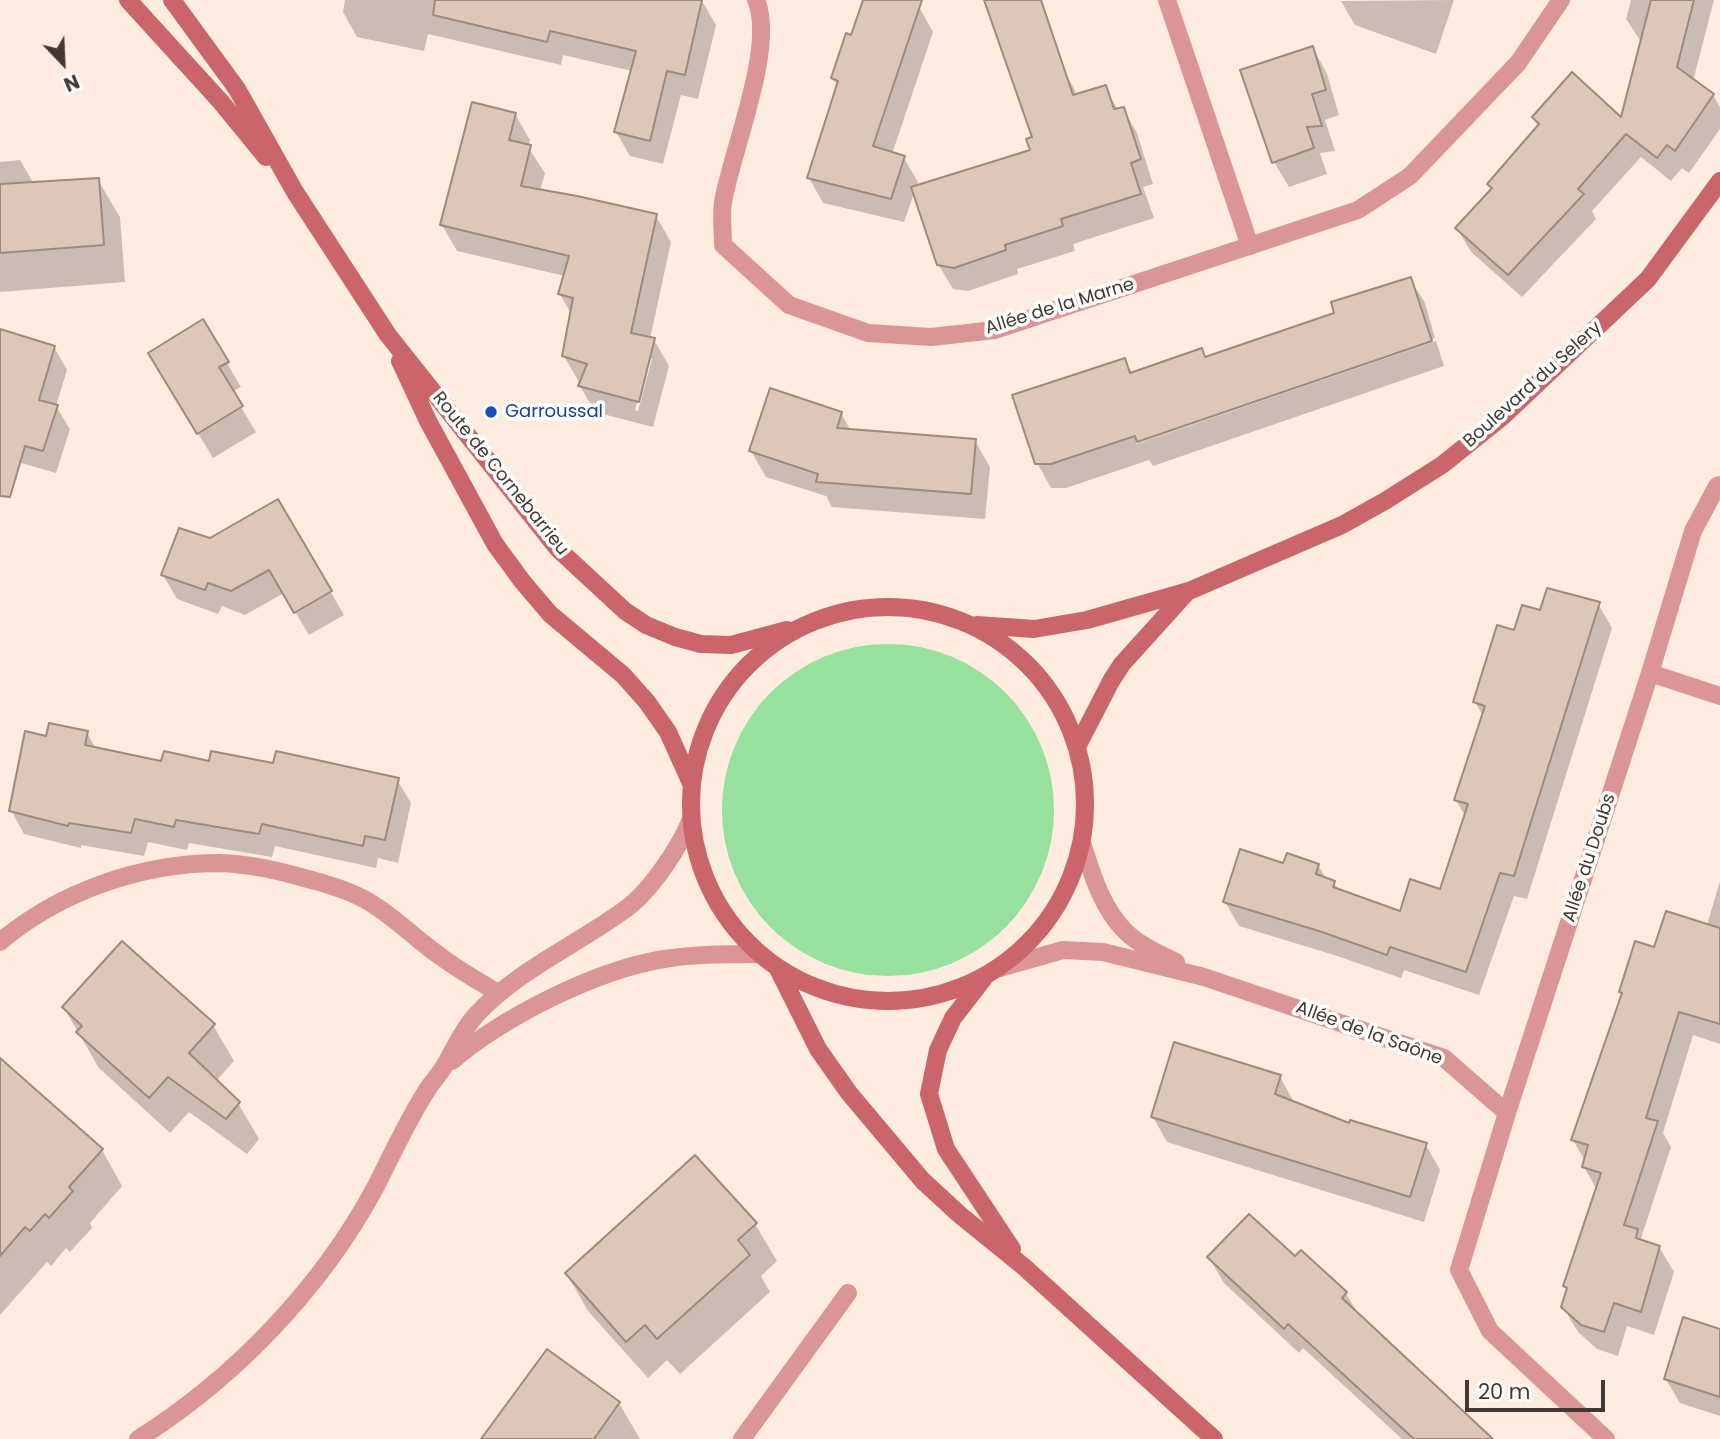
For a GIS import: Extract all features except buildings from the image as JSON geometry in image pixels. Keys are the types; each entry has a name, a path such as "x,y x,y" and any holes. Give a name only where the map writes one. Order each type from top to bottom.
{"main road":[{"name":"Route de Cornebarrieu","path":"128,0 220,102 295,192"},
{"name":"Route de Cornebarrieu","path":"172,0 237,89 295,192 388,335 558,550 625,611 646,625 701,644 731,645 817,620"},
{"name":"Boulevard du Selery","path":"967,623 997,628 1034,629 1087,620 1189,591 1342,525 1442,465 1502,417 1648,279 1720,181"},
{"name":"Route de Cornebarrieu","path":"388,335 428,421 495,544 550,614 623,675 647,702 668,732 691,783"},
{"name":"Boulevard du Selery","path":"1077,747 1122,664 1189,591"},
{"path":"892,607 931,611 967,623 1004,645 1036,673 1060,708 1077,747 1085,795 1082,843 1070,880 1052,914 1027,944 991,972 958,988 928,997 886,1001 834,994 805,983 777,968 760,954 727,918 709,887 696,855 691,819 691,783 699,748 712,715 731,684 755,658 784,636 817,620 854,610 892,607"},
{"path":"777,968 818,1049 879,1131 923,1181 1023,1266 1214,1439"},
{"path":"991,972 953,1018 938,1050 929,1094 946,1150 1023,1266"}],"street":[{"name":"Allée de la Marne","path":"756,0 762,12 760,59 722,204 723,245 789,304 868,333 931,337 995,330 1359,211 1409,176 1518,63 1561,0"},
{"path":"1167,0 1250,246"},
{"name":"Allée du Doubs","path":"1507,1113 1650,673 1693,531 1720,485"},
{"path":"1650,673 1720,696"},
{"path":"138,1439 185,1407 221,1377 287,1312 348,1233 374,1190 427,1089 474,1017 498,993 629,907 670,859 691,819"},
{"name":"Allée de la Saône","path":"1082,843 1098,891 1124,930 1141,944 1204,977"},
{"path":"0,942 20,925 46,909 91,888 127,876 220,863 247,865 315,880 361,897 386,911 439,956 498,993"},
{"name":"Allée de la Saône","path":"991,972 1063,950 1103,952 1204,977 1444,1058 1507,1113"},
{"path":"443,1068 468,1047 504,1025 548,1001 612,972 673,958 760,954"},
{"path":"1507,1113 1459,1270 1490,1331 1605,1439"},
{"path":"742,1439 848,1293"}],"green space":[{"path":"888,644 920,647 951,657 980,672 1005,693 1026,718 1041,747 1051,778 1054,810 1051,842 1041,873 1026,902 1005,927 980,948 951,963 920,973 888,976 856,973 825,963 796,948 771,927 750,902 735,873 725,842 722,810 725,778 735,747 750,718 771,693 796,672 825,657 856,647"}],"place":[{"name":"Garroussal","path":"491,412"}]}
